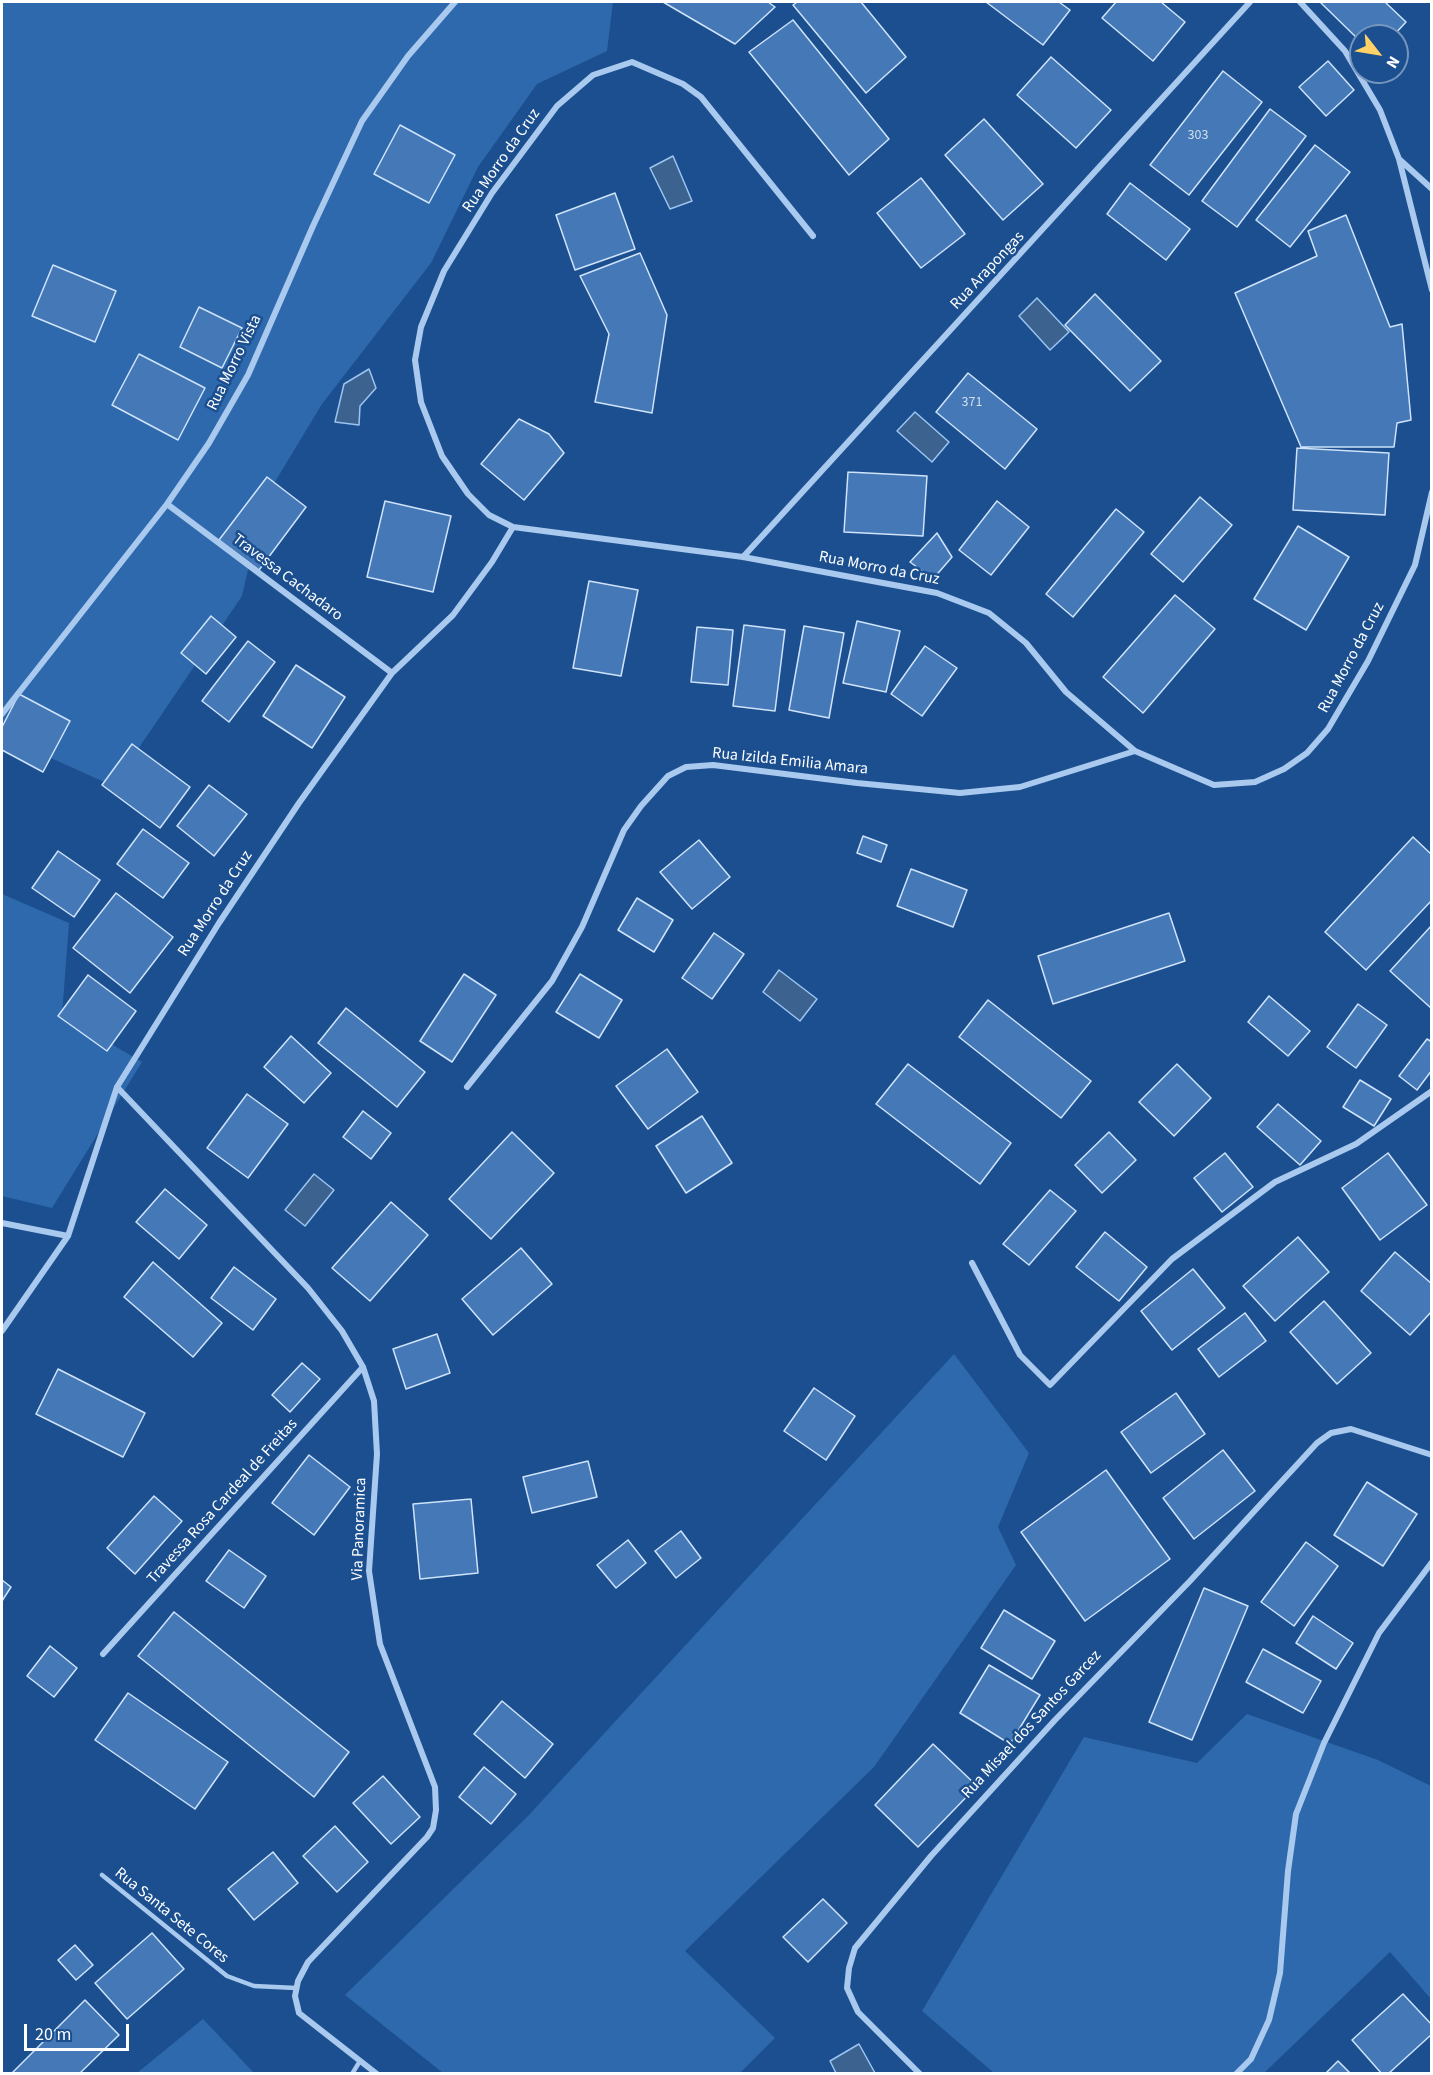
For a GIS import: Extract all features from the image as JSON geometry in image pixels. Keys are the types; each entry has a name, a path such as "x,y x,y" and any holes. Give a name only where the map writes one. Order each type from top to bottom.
{"street":[{"name":"Rua Morro Vista","path":"2,714 167,504 209,443 248,375 362,121 408,56 455,2"},
{"name":"Rua Arapongas","path":"743,557 1250,2"},
{"path":"1300,2 1345,51 1380,110 1398,159 1431,290"},
{"name":"Rua Morro da Cruz","path":"813,236 701,97 683,84 632,62 593,75 557,106 492,193 444,272 421,327 415,360 421,402 442,456 468,494 489,515 513,527 743,557 937,593 989,613 1026,643 1066,692 1135,751 1214,785 1255,782 1284,769 1307,753 1328,729 1345,703 1415,566 1431,492"},
{"path":"1398,159 1431,189"},
{"name":"Travessa Cachadaro","path":"167,504 392,673"},
{"name":"Rua Morro da Cruz","path":"2,1331 68,1236 117,1087 219,923 299,803 392,673 453,615 492,562 513,527"},
{"name":"Rua Izilda Emilia Amara","path":"467,1087 552,981 582,927 630,822 668,776 686,767 714,765 857,783 960,792 1020,787 1135,751"},
{"name":"Via Panoramica","path":"117,1087 308,1288 342,1331 363,1367 374,1401 377,1454 369,1571 380,1644 435,1787 436,1810 433,1828 427,1837 308,1962 296,1988"},
{"path":"972,1263 1020,1355 1050,1385 1172,1259 1275,1182 1356,1144 1431,1091"},
{"path":"2,1223 68,1236"},
{"name":"Travessa Rosa Cardeal de Freitas","path":"103,1654 363,1367"},
{"name":"Rua Misael dos Santos Garcez","path":"920,2073 858,2012 847,1988 849,1968 855,1948 931,1856 1055,1720 1190,1581 1305,1455 1331,1433 1351,1429 1431,1455"},
{"path":"1236,2073 1251,2059 1269,2020 1280,1973 1288,1871 1296,1814 1320,1753 1379,1633 1431,1562"},
{"path":"296,1988 295,1996 299,2013 377,2073"}],"lane":[{"name":"Rua Santa Sete Cores","path":"102,1875 227,1976 254,1986 296,1988"},
{"path":"352,2073 360,2061"}],"shaded area":[{"path":"2,2 613,2 607,51 537,84 478,167 431,263 322,404 264,500 242,596 113,786 11,740 2,719"},
{"path":"673,156 692,201 670,209 650,168"},
{"path":"1037,298 1069,332 1050,350 1019,316"},
{"path":"369,369 376,388 360,406 359,425 335,422 344,384"},
{"path":"915,412 949,442 932,462 897,431"},
{"path":"2,894 69,923 62,1015 142,1062 52,1208 2,1196"},
{"path":"779,970 817,999 800,1021 763,992"},
{"path":"314,1174 334,1190 305,1226 285,1210"},
{"path":"954,1354 1029,1453 998,1527 1016,1565 874,1767 685,1951 775,2038 740,2073 443,2073 345,1995 528,1816"},
{"path":"1247,1714 1378,1760 1431,1786 1431,1999 1390,1952 1264,2073 994,2073 922,2011 1084,1737 1197,1763"},
{"path":"203,2019 254,2073 137,2073"},
{"path":"859,2044 875,2073 836,2073 830,2061"}],"building":[{"path":"663,2 768,2 775,7 735,44"},
{"path":"797,2 861,2 906,57 866,93 793,5"},
{"path":"986,2 1059,2 1070,10 1043,45"},
{"path":"1116,2 1161,2 1185,22 1153,61 1102,18"},
{"path":"1320,2 1385,2 1406,22 1404,24 1349,24 1349,30"},
{"path":"793,20 889,139 849,175 749,52"},
{"path":"1051,57 1111,110 1076,148 1017,95"},
{"path":"1328,61 1354,90 1326,116 1299,87"},
{"path":"1223,71 1262,102 1189,195 1150,165"},
{"path":"1270,109 1306,136 1237,227 1202,201"},
{"path":"984,119 1043,184 1003,220 945,155"},
{"path":"400,125 455,155 429,203 374,174"},
{"path":"1315,145 1350,172 1290,247 1256,220"},
{"path":"921,178 965,234 921,268 877,213"},
{"path":"1130,183 1190,229 1166,260 1107,214"},
{"path":"615,193 635,249 575,270 556,215"},
{"path":"1346,215 1390,327 1402,324 1411,420 1397,423 1394,447 1301,447 1235,293 1317,256 1308,231"},
{"path":"640,253 667,315 652,413 595,402 609,334 580,276"},
{"path":"53,265 116,291 95,342 32,316"},
{"path":"1095,294 1161,361 1130,391 1065,325"},
{"path":"199,307 242,328 222,368 180,347"},
{"path":"139,354 205,388 178,440 112,405"},
{"path":"968,373 1037,429 1005,469 936,412"},
{"path":"519,419 549,434 564,453 524,500 481,464"},
{"path":"1297,448 1389,453 1385,515 1293,510"},
{"path":"848,472 927,476 923,536 844,532"},
{"path":"267,477 306,507 259,570 219,540"},
{"path":"1200,497 1232,525 1183,582 1151,554"},
{"path":"385,501 451,516 433,592 367,577"},
{"path":"997,501 1029,527 991,575 959,550"},
{"path":"1116,509 1144,532 1073,617 1046,594"},
{"path":"1298,526 1349,557 1306,630 1254,599"},
{"path":"937,533 952,557 933,579 910,562"},
{"path":"589,581 638,590 621,676 573,668"},
{"path":"1175,595 1215,629 1143,713 1103,677"},
{"path":"211,616 236,637 206,674 181,653"},
{"path":"857,621 900,631 886,692 843,683"},
{"path":"744,625 785,630 775,711 733,706"},
{"path":"804,626 844,633 829,718 789,710"},
{"path":"697,627 733,630 728,685 691,682"},
{"path":"248,641 275,662 229,722 202,701"},
{"path":"925,646 957,668 922,716 891,694"},
{"path":"296,665 345,697 312,748 263,716"},
{"path":"19,694 70,721 43,772 2,750 2,727"},
{"path":"132,744 190,787 160,828 102,785"},
{"path":"209,785 247,814 214,856 177,826"},
{"path":"143,829 189,863 163,898 117,864"},
{"path":"863,836 887,845 881,862 857,853"},
{"path":"1413,837 1432,855 1432,900 1366,970 1325,932"},
{"path":"699,840 730,877 692,909 660,872"},
{"path":"58,851 100,880 74,917 32,888"},
{"path":"911,869 967,890 953,927 897,906"},
{"path":"116,893 173,937 130,993 73,948"},
{"path":"637,898 673,920 654,952 618,930"},
{"path":"1169,913 1185,961 1053,1004 1038,956"},
{"path":"1432,925 1432,1009 1390,971"},
{"path":"714,933 744,954 712,999 682,978"},
{"path":"464,974 496,995 452,1062 420,1041"},
{"path":"580,974 622,1000 599,1038 556,1012"},
{"path":"88,975 136,1011 107,1051 58,1016"},
{"path":"1269,996 1310,1031 1288,1056 1248,1022"},
{"path":"988,1000 1091,1081 1061,1118 959,1037"},
{"path":"1358,1004 1387,1025 1356,1068 1327,1047"},
{"path":"346,1008 425,1072 397,1107 318,1043"},
{"path":"291,1036 331,1073 304,1103 264,1067"},
{"path":"1427,1039 1432,1042 1432,1070 1417,1090 1399,1076"},
{"path":"667,1049 698,1092 648,1129 616,1086"},
{"path":"908,1064 1011,1143 980,1184 876,1104"},
{"path":"1177,1064 1211,1098 1174,1136 1139,1102"},
{"path":"1360,1080 1391,1099 1374,1126 1343,1107"},
{"path":"247,1094 288,1124 248,1178 207,1148"},
{"path":"1278,1104 1321,1141 1300,1165 1257,1127"},
{"path":"363,1111 391,1133 371,1159 343,1137"},
{"path":"702,1116 732,1163 686,1193 656,1146"},
{"path":"512,1132 554,1173 491,1239 449,1199"},
{"path":"1109,1132 1136,1160 1102,1193 1075,1165"},
{"path":"1225,1153 1253,1187 1222,1212 1194,1178"},
{"path":"1388,1153 1427,1205 1380,1240 1342,1188"},
{"path":"165,1189 207,1225 179,1259 136,1222"},
{"path":"1050,1190 1076,1211 1029,1265 1003,1244"},
{"path":"391,1202 428,1235 370,1301 332,1268"},
{"path":"1105,1232 1147,1267 1119,1301 1076,1267"},
{"path":"1298,1237 1329,1272 1275,1321 1243,1286"},
{"path":"521,1248 552,1284 493,1335 462,1299"},
{"path":"1395,1252 1432,1284 1432,1311 1410,1335 1361,1291"},
{"path":"153,1262 222,1323 193,1357 124,1297"},
{"path":"234,1267 276,1299 253,1330 211,1298"},
{"path":"1193,1269 1225,1308 1172,1350 1141,1311"},
{"path":"1324,1301 1371,1353 1337,1384 1290,1332"},
{"path":"1245,1313 1266,1341 1219,1377 1198,1349"},
{"path":"437,1334 450,1373 406,1389 393,1349"},
{"path":"302,1363 320,1379 290,1412 272,1395"},
{"path":"58,1369 145,1413 123,1457 36,1414"},
{"path":"814,1388 855,1416 826,1460 784,1431"},
{"path":"1176,1393 1205,1434 1151,1473 1121,1432"},
{"path":"1223,1450 1255,1491 1194,1539 1163,1498"},
{"path":"309,1455 350,1487 314,1535 272,1503"},
{"path":"588,1461 597,1497 532,1513 523,1477"},
{"path":"1106,1470 1170,1559 1085,1621 1021,1532"},
{"path":"1367,1482 1417,1514 1383,1566 1334,1535"},
{"path":"154,1496 182,1521 135,1574 107,1548"},
{"path":"471,1499 478,1573 420,1579 413,1504"},
{"path":"681,1531 701,1558 676,1578 655,1551"},
{"path":"628,1540 646,1563 616,1588 597,1565"},
{"path":"1306,1542 1338,1566 1294,1626 1261,1602"},
{"path":"229,1550 266,1576 244,1608 206,1581"},
{"path":"2,1580 11,1587 2,1601"},
{"path":"1204,1588 1248,1606 1192,1740 1149,1722"},
{"path":"1004,1610 1055,1641 1032,1679 981,1648"},
{"path":"174,1612 349,1752 314,1797 138,1656"},
{"path":"1313,1616 1353,1643 1336,1669 1296,1643"},
{"path":"50,1646 77,1668 54,1697 27,1676"},
{"path":"1263,1649 1321,1681 1303,1713 1246,1682"},
{"path":"989,1665 1040,1695 1010,1744 960,1713"},
{"path":"128,1693 228,1762 195,1809 95,1740"},
{"path":"502,1701 553,1744 525,1778 474,1734"},
{"path":"933,1744 977,1786 918,1847 875,1805"},
{"path":"484,1767 516,1794 491,1824 459,1797"},
{"path":"383,1776 420,1817 391,1844 353,1803"},
{"path":"335,1826 368,1862 337,1892 303,1856"},
{"path":"273,1852 298,1883 254,1920 228,1889"},
{"path":"823,1899 847,1923 808,1962 783,1937"},
{"path":"152,1933 184,1969 127,2019 95,1983"},
{"path":"75,1945 93,1965 76,1980 58,1960"},
{"path":"1403,1994 1432,2025 1432,2034 1388,2074 1382,2074 1352,2040"},
{"path":"85,2000 119,2035 79,2074 11,2074"},
{"path":"1338,2061 1351,2074 1325,2074"}]}
